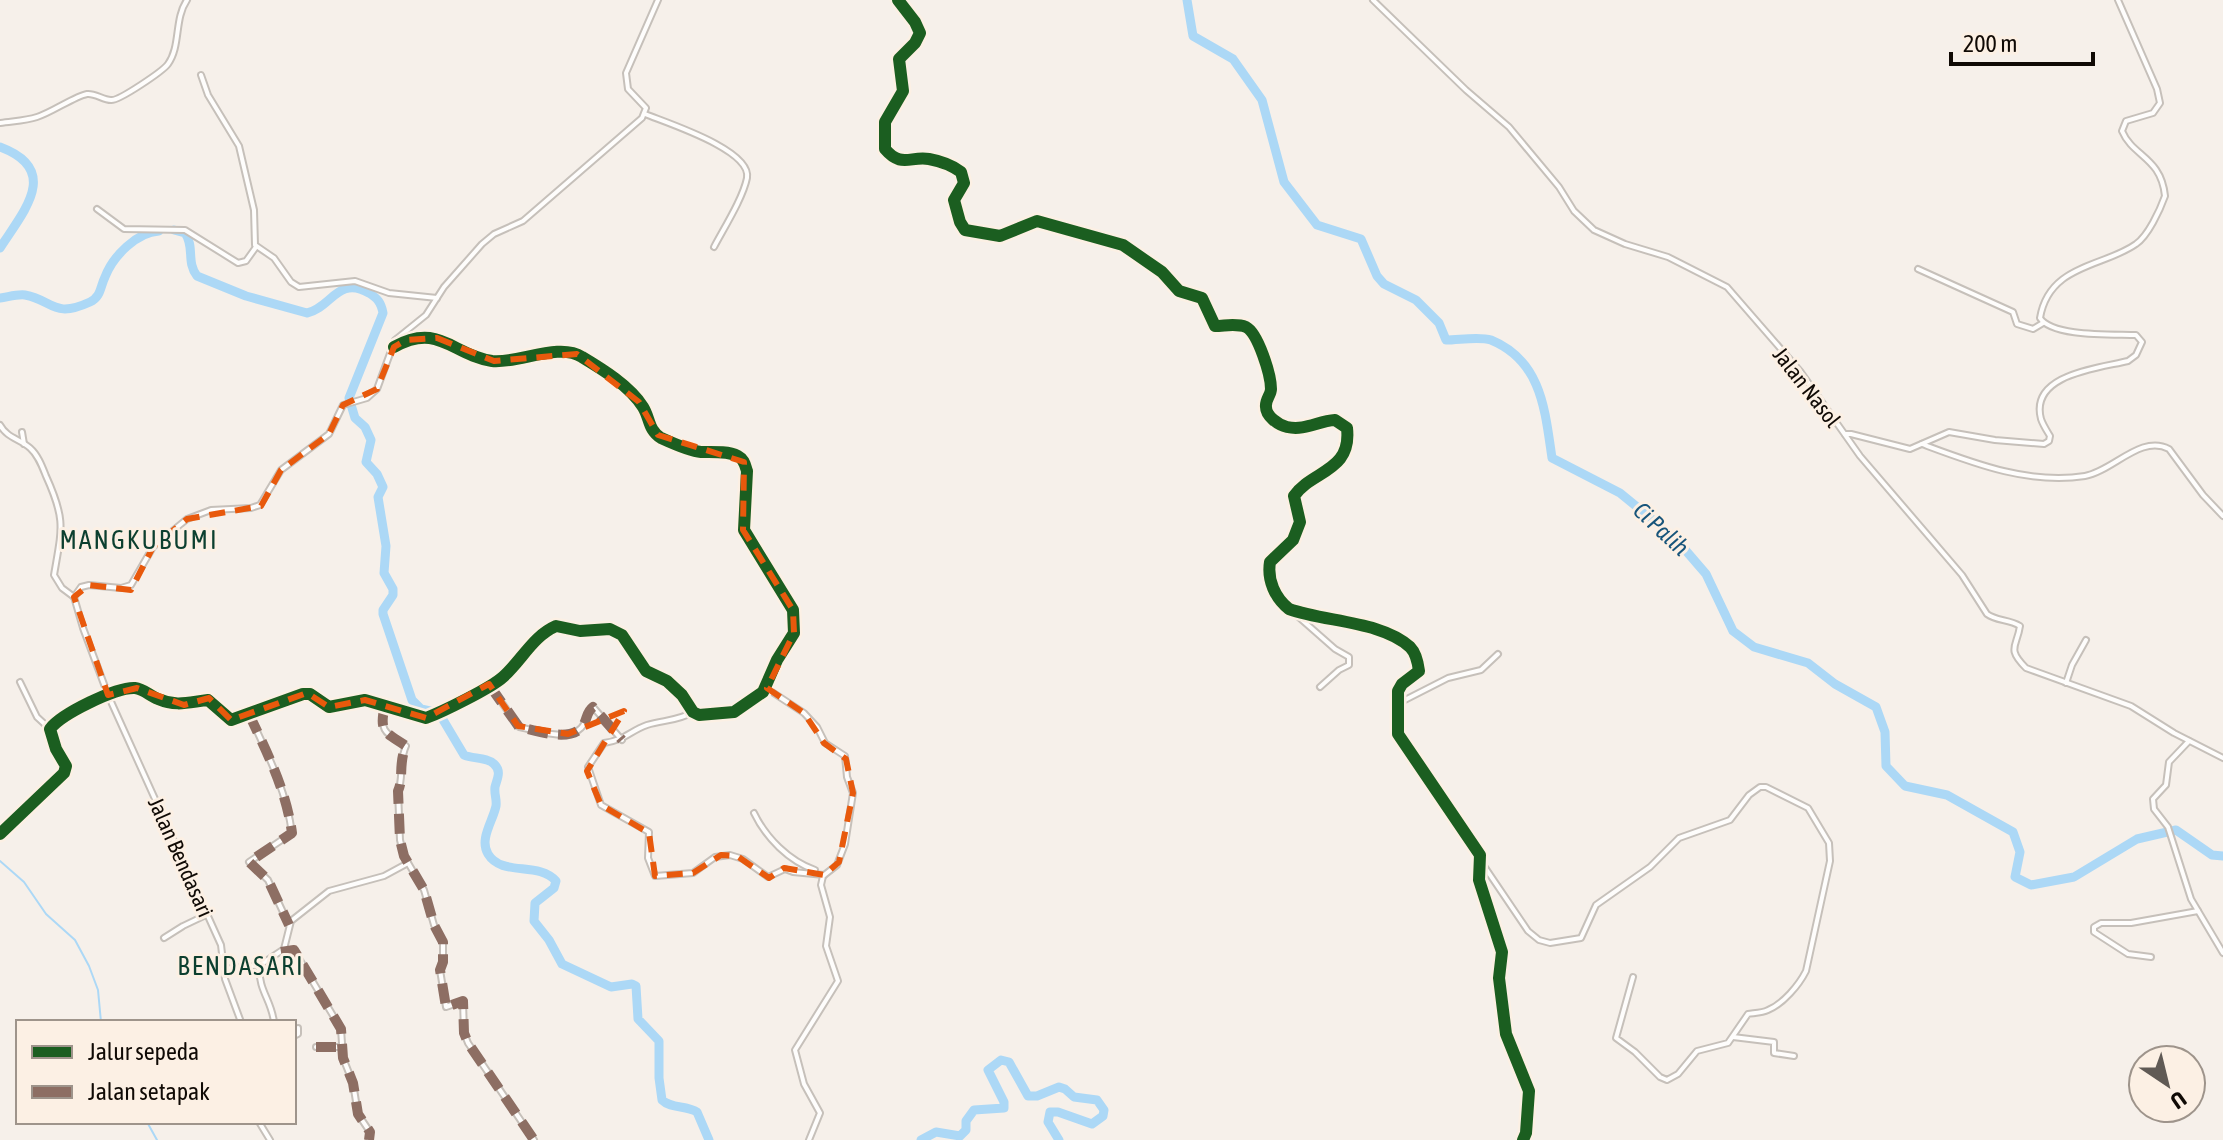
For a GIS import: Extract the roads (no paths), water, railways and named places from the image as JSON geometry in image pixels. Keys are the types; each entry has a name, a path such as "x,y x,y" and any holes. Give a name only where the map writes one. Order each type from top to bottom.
{"street":[{"path":"0,123 37,117 87,94 112,100 126,95 169,63 181,9 187,0"},
{"path":"645,114 644,104 628,89 626,73 658,0"},
{"path":"898,0 920,33 899,59 903,91 885,122 885,149 903,160 929,159 961,172 964,183 954,200 965,230 1000,236 1037,221 1127,246 1166,275 1179,291 1202,298 1215,326 1243,326 1252,332 1258,341 1270,385 1271,393 1266,407 1276,422 1284,427 1304,429 1335,420 1347,428 1339,462 1295,493 1300,519 1295,536 1270,562 1271,586 1283,605 1349,657 1349,665 1320,687"},
{"name":"Jalan Nasol","path":"1373,0 1509,127 1559,187 1574,211 1594,230 1625,244 1668,257 1727,287 1800,371 1891,494 1962,575 1987,614 2020,626 2013,644 2017,659 2026,668 2131,706 2223,758"},
{"path":"1845,434 1910,449 1949,432 2032,445 2047,443 2050,436 2040,416 2046,390 2069,376 2132,359 2142,342 2136,335 2061,330 2043,323 2040,318 2041,311 2059,285 2082,266 2137,243 2165,196 2153,164 2128,142 2122,131 2126,121 2153,113 2160,103 2157,89 2118,0"},
{"path":"201,75 208,95 241,149 254,210 253,240 256,247 274,258 291,282 299,287 355,281 384,292 437,298"},
{"path":"645,114 730,150 744,165 746,180 714,247"},
{"path":"74,597 81,587 89,585 121,588 131,585 153,547 187,519 211,510 260,505 281,470 329,434 347,403 367,398 377,389 397,337 426,315 482,244 494,234 515,227 613,145 645,114"},
{"path":"97,209 119,227 130,230 185,230 238,263 244,263 256,247"},
{"path":"1918,269 2013,312 2017,324 2033,329 2043,323"},
{"path":"50,729 61,718 108,695 137,688 161,701 180,705 208,700 229,720 303,694 310,694 329,707 360,700 423,718 490,686 531,648 539,635 554,626 580,631 608,629 625,637 646,671 667,681 682,695 693,712 700,715 734,712 766,688 776,663 794,633 793,610 744,530 747,471 738,456 694,451 658,435 651,429 641,404 622,386 577,354 548,353 514,361 494,361 437,338 410,339 394,347"},
{"path":"0,425 7,435 24,444"},
{"path":"22,432 24,444"},
{"name":"Jalan Bendasari","path":"24,444 38,459 61,512 62,534 54,575 62,588 74,597 108,695 221,945 228,989 240,1020"},
{"path":"1922,444 1987,468 2053,477 2085,476 2143,447 2159,445 2169,449 2223,516"},
{"path":"1291,610 1381,631 1411,648 1419,671 1400,686 1397,729 1401,741 1478,850 1481,861 1531,934 1546,942 1578,940 1585,934 1596,905 1650,867 1679,838 1730,820 1755,790 1766,787 1805,806 1829,843 1830,854 1806,971 1801,980 1773,1007 1748,1014 1724,1045 1697,1051 1675,1077 1664,1080 1615,1036 1633,977"},
{"path":"2066,683 2086,640"},
{"path":"1397,704 1444,680 1481,670 1498,654"},
{"path":"0,834 64,773 66,766 56,749 50,729 37,717 20,682"},
{"path":"490,686 519,727 541,732 572,733 581,728 588,710 593,707 622,740"},
{"path":"766,688 814,723 825,743 846,757 847,777 853,793 844,848 837,865 824,875 821,889 830,917 826,946 838,978 837,984 795,1050 804,1084 820,1113 809,1140"},
{"path":"385,706 382,719 384,730 406,746 400,763 398,791 401,843 408,863 424,890 434,925 443,942 440,970 446,1007 463,1001 464,1033 468,1043 534,1140"},
{"path":"693,712 682,718 642,727 622,740 603,744 588,765 587,771 601,805 649,832 648,858 655,876 693,873 715,857 730,855 743,859 768,877 785,869 824,875"},
{"path":"249,714 281,784 292,833 249,862 268,880 289,925"},
{"path":"2189,741 2169,762 2166,785 2153,799 2154,809 2168,827 2184,883 2223,953"},
{"path":"754,813 768,836 786,854 799,864 824,875"},
{"path":"1481,861 1479,880 1502,952 1499,978 1506,1034 1529,1091 1523,1140"},
{"path":"223,969 259,966 285,947 292,920 329,891 384,876 408,863"},
{"path":"2151,957 2128,954 2094,932 2094,927 2101,923 2131,923 2198,911"},
{"path":"164,938 206,915"},
{"path":"281,952 294,950 341,1029 344,1062 353,1083 358,1114 370,1132 369,1140"},
{"path":"259,966 262,994 272,1010 274,1020"},
{"path":"296,1035 298,1028"},
{"path":"1733,1037 1774,1042 1774,1052 1794,1056"},
{"path":"316,1047 342,1047"}],"waterway":[{"name":"Ci Palih","path":"1187,0 1193,36 1233,59 1262,100 1284,182 1317,225 1361,239 1377,276 1384,284 1416,300 1439,323 1446,340 1491,340 1521,361 1538,389 1552,458 1620,493 1675,538 1706,574 1733,631 1754,647 1808,663 1835,684 1876,707 1885,732 1886,766 1905,786 1947,795 2013,832 2020,852 2015,877 2031,885 2074,877 2137,839 2176,830 2212,855 2223,856"},
{"path":"0,147 19,156 29,167 33,180 32,193 26,206 0,248"},
{"path":"174,230 185,233 188,238 197,276 246,296 307,313 342,290 358,288 380,303 383,313 349,398 355,418 365,427 371,440 366,462 383,487 378,497 386,546 384,573 393,589 383,614 412,700 421,709 439,713 464,755 487,760 496,767 496,806 485,842 488,854 502,865 540,872 556,881 554,888 535,903 534,921 562,964 611,987 636,986 638,1019 659,1041 662,1100 697,1112 709,1140"},
{"path":"0,298 25,295 61,309 90,302 98,295 120,253 134,240 159,231"},
{"path":"0,861 24,882 46,914 75,940 98,990 101,1020"},
{"path":"921,1140 936,1132 960,1136 966,1130 966,1121 974,1110 1004,1108 988,1070 1001,1060 1009,1062 1028,1096 1037,1096 1059,1087 1074,1097 1097,1100 1104,1110 1103,1116 1092,1124 1050,1112 1048,1122 1059,1140"},
{"path":"148,1124 157,1140"}],"district":[{"name":"MANGKUBUMI","path":"139,540"},
{"name":"BENDASARI","path":"241,966"}]}
